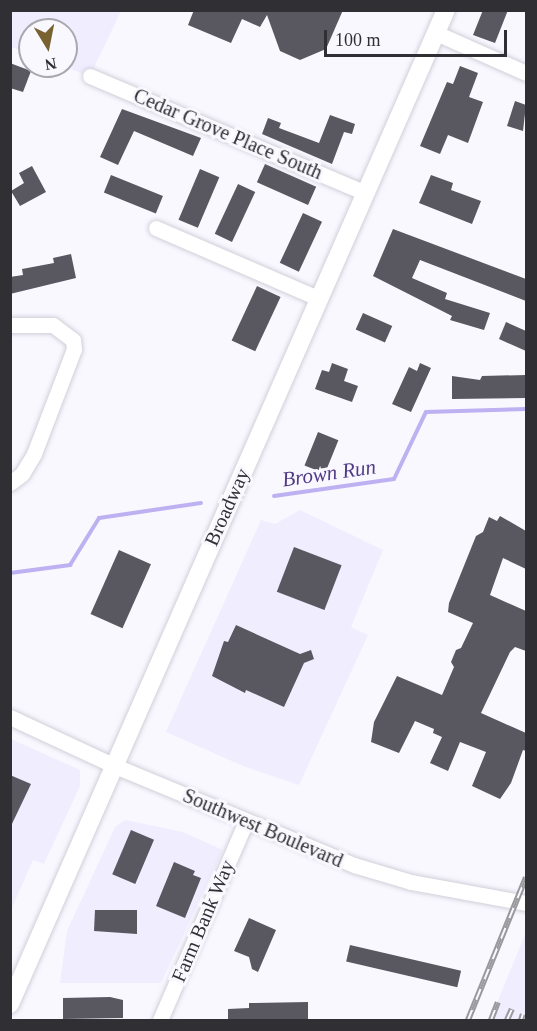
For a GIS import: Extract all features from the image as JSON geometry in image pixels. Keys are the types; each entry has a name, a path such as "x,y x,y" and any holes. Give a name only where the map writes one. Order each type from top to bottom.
{"main road":[{"name":"Broadway","path":"10,1004 446,10"}],"street":[{"path":"436,33 526,73"},
{"name":"Cedar Grove Place South","path":"90,76 365,192"},
{"path":"156,228 318,298"},
{"path":"10,325 53,325 73,340 74,357 34,454 10,483"},
{"name":"Southwest Boulevard","path":"10,717 115,766 354,865 400,879 526,903"},
{"name":"Farm Bank Way","path":"160,1020 246,821"}],"shaded area":[{"path":"10,11 121,11 90,76 78,72 78,18 18,18 18,50 11,47"},
{"path":"300,510 383,550 351,627 368,635 299,785 243,766 166,732 261,520 275,524"},
{"path":"11,739 80,770 80,786 44,864 33,860 11,910"},
{"path":"125,820 183,832 223,850 161,983 60,983 67,931 115,827"},
{"path":"526,932 526,1020 490,1020"}],"building":[{"path":"194,10 343,10 326,49 300,60 280,51 267,15 260,27 242,19 231,43 188,25"},
{"path":"483,10 508,10 495,43 473,35"},
{"path":"10,63 18,66 18,78 28,78 23,92 10,88"},
{"path":"460,66 478,73 469,97 483,102 468,143 448,135 440,154 420,146 447,82 453,84"},
{"path":"515,101 526,105 523,131 507,126"},
{"path":"122,109 201,138 193,156 134,131 118,165 100,157"},
{"path":"330,115 355,124 352,134 344,132 332,164 262,134 268,118 281,123 279,128 319,143"},
{"path":"265,164 316,187 308,205 257,182"},
{"path":"32,166 46,192 20,206 11,191 24,183 19,173"},
{"path":"200,169 219,177 198,228 179,220"},
{"path":"111,175 163,196 156,214 104,193"},
{"path":"431,175 453,183 451,190 481,201 472,224 419,203"},
{"path":"238,184 255,192 232,242 215,234"},
{"path":"303,213 322,222 299,272 280,263"},
{"path":"393,229 526,279 526,301 420,260 412,278 447,293 445,299 490,313 484,330 450,320 452,316 373,276"},
{"path":"71,254 76,278 10,294 10,277 23,275 22,269 54,263 53,258"},
{"path":"257,286 281,297 255,351 232,340"},
{"path":"363,313 392,326 385,342 356,329"},
{"path":"506,322 526,331 526,351 499,339"},
{"path":"332,363 348,369 344,381 358,386 352,402 315,389 322,370 329,372"},
{"path":"420,363 431,368 411,412 392,404 409,367 417,371"},
{"path":"526,375 526,398 452,399 452,376 480,380 482,376"},
{"path":"318,432 338,440 325,474 305,465"},
{"path":"500,516 526,531 526,569 503,558 490,595 526,611 526,651 515,647 510,652 481,713 526,733 526,751 523,750 511,783 500,799 472,786 486,752 460,742 448,771 430,763 442,737 433,733 434,729 415,721 399,753 371,742 374,722 397,676 442,695 454,667 451,662 456,650 461,648 473,623 448,612 449,603 476,536 483,532 489,517 497,521"},
{"path":"294,547 342,565 324,610 277,592"},
{"path":"119,550 151,564 123,628 91,614"},
{"path":"236,625 300,654 311,650 314,659 304,663 284,707 246,690 245,693 212,676 224,641 228,642"},
{"path":"10,775 31,784 10,828"},
{"path":"131,830 154,840 135,884 112,874"},
{"path":"174,862 195,871 193,875 201,878 185,918 156,906"},
{"path":"95,910 137,910 137,934 94,931"},
{"path":"249,918 276,930 258,972 252,969 249,957 234,951"},
{"path":"350,945 461,971 457,987 346,962"},
{"path":"110,997 123,1000 123,1018 63,1019 63,998"},
{"path":"308,1002 308,1020 228,1020 228,1009 249,1008 249,1003"}],"waterway":[{"name":"Brown Run","path":"274,496 394,479 426,412 526,409"},
{"name":"Brown Run","path":"10,573 70,565 99,518 201,503"}],"railway":[{"path":"468,1020 526,877"},
{"path":"491,1020 498,1002"},
{"path":"507,1020 512,1009"},
{"path":"521,1020 523,1014"}]}
